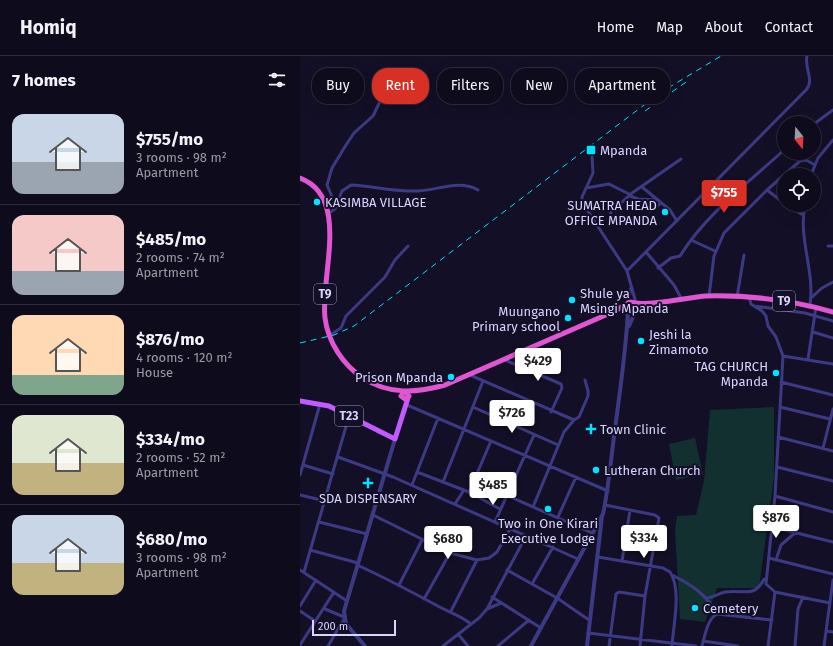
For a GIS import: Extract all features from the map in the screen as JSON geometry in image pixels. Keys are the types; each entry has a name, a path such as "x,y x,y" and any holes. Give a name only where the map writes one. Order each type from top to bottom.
{"highway":[{"name":"T9","path":"300,178 311,184 320,192 329,212 329,242 324,304 330,335 338,351 351,369 368,382 405,396"},
{"name":"T9","path":"627,303 632,301 636,303 651,303 681,298 709,296 749,297 810,305 833,312"},
{"path":"405,396 445,385 470,375 615,311 627,303"},
{"path":"627,303 627,311"},
{"path":"615,311 635,311 636,303"},
{"name":"T9","path":"635,311 651,303"}],"main road":[{"path":"395,439 406,407 405,396"},
{"name":"T23","path":"300,401 320,404 349,416 395,439"}],"street":[{"path":"627,271 810,85 806,61 807,56"},
{"path":"336,206 327,185 332,168 350,138 373,116 379,104"},
{"path":"821,119 833,110"},
{"path":"814,168 823,151 833,140"},
{"path":"658,268 671,258 680,256 691,240 736,192 777,156"},
{"path":"592,157 593,173 582,197 582,202 627,271 636,303"},
{"path":"611,222 611,212 630,195 681,159"},
{"path":"709,296 712,264 715,251 729,227 767,190 800,161 806,160 815,165"},
{"path":"586,188 609,184 638,199 658,200"},
{"path":"329,212 335,210 342,191 351,186 417,191 459,185 472,186 478,190"},
{"path":"642,187 670,210 677,221"},
{"path":"767,190 777,198"},
{"path":"650,211 661,203"},
{"path":"799,212 803,214 804,232 811,276 810,305"},
{"path":"691,240 715,251"},
{"path":"330,335 341,328 346,316 384,277 395,260 408,246"},
{"path":"828,246 833,246"},
{"path":"646,252 658,268 677,288 681,298"},
{"path":"737,297 744,255"},
{"path":"811,298 824,286 833,282"},
{"path":"627,303 632,286"},
{"path":"707,598 725,592 747,593 760,588 765,578 769,558 776,496 783,356 776,337 768,326 766,316 751,304 749,297"},
{"path":"754,306 777,308 833,321"},
{"path":"808,359 816,307"},
{"path":"587,646 628,327 627,311"},
{"path":"628,327 635,311"},
{"path":"813,332 833,338"},
{"path":"783,356 833,364"},
{"path":"505,360 561,384 562,388 552,412"},
{"path":"470,375 552,412 574,420"},
{"path":"533,507 564,432 574,420 579,417 588,396 585,380"},
{"path":"443,482 483,381"},
{"path":"781,382 833,395"},
{"path":"300,475 320,404"},
{"path":"406,407 438,418 608,491"},
{"path":"473,407 558,445"},
{"path":"780,407 830,419"},
{"path":"823,448 833,409"},
{"path":"304,572 349,416"},
{"path":"412,485 438,418"},
{"path":"495,522 534,434"},
{"path":"778,437 833,451"},
{"path":"328,646 344,618 347,601 395,439"},
{"path":"469,492 491,441"},
{"path":"338,457 385,473 578,559"},
{"path":"303,465 333,474"},
{"path":"777,467 833,481"},
{"path":"417,472 469,492 500,509"},
{"path":"558,517 576,477"},
{"path":"455,504 464,490"},
{"path":"300,495 325,501"},
{"path":"506,495 592,533"},
{"path":"776,496 833,512"},
{"path":"604,505 655,515 659,518 645,596 640,646"},
{"path":"622,561 630,510"},
{"path":"531,646 603,514"},
{"path":"372,515 450,553 477,560 489,558 497,552 510,529"},
{"path":"319,522 367,534"},
{"path":"773,527 833,542"},
{"path":"776,560 781,545 796,532"},
{"path":"443,646 472,624 487,608 526,536"},
{"path":"399,584 422,540"},
{"path":"532,584 552,547"},
{"path":"310,550 358,564 399,584 424,599 451,611 472,624"},
{"path":"424,599 450,553"},
{"path":"598,557 668,569 672,575 676,604 672,645"},
{"path":"769,558 833,574"},
{"path":"451,611 477,560"},
{"path":"300,570 347,601"},
{"path":"507,570 557,598 589,620"},
{"path":"672,575 693,586 707,598 717,614"},
{"path":"765,578 767,586 775,592 830,603"},
{"path":"300,606 316,580"},
{"path":"824,646 833,580"},
{"path":"300,645 334,592"},
{"path":"609,646 616,594 619,592 645,596"},
{"path":"768,646 775,592"},
{"path":"492,597 541,628"},
{"path":"795,646 798,609 803,597"},
{"path":"487,608 501,603"},
{"path":"324,609 344,618 348,628 363,645"},
{"path":"300,611 315,621"},
{"path":"702,646 710,622 717,614 772,620"},
{"path":"498,646 529,620"},
{"path":"826,631 833,632"},
{"path":"588,633 641,639 672,645 696,646"},
{"path":"458,634 468,646"},
{"path":"704,641 738,646"}],"green space":[{"path":"774,407 774,477 759,588 717,588 705,622 680,619 675,530 677,516 696,515 704,481 710,410"},
{"path":"695,438 703,474 676,480 669,444"}],"railway":[{"path":"670,87 721,56"},
{"path":"645,111 689,80"},
{"path":"300,343 334,335 354,326 645,104"}],"place":[{"name":"Mpanda","path":"591,150"},
{"name":"KASIMBA VILLAGE","path":"317,202"},
{"name":"SUMATRA HEAD OFFICE MPANDA","path":"665,212"},
{"name":"Shule ya Msingi Mpanda","path":"572,300"},
{"name":"Muungano Primary school","path":"568,318"},
{"name":"Jeshi la Zimamoto","path":"641,341"},
{"name":"TAG CHURCH Mpanda","path":"776,373"},
{"name":"Prison Mpanda","path":"451,377"},
{"name":"Town Clinic","path":"591,429"},
{"name":"Lutheran Church","path":"596,470"},
{"name":"SDA DISPENSARY","path":"368,483"},
{"name":"Two in One Kirari Executive Lodge","path":"548,509"},
{"name":"Cemetery","path":"695,608"}]}
